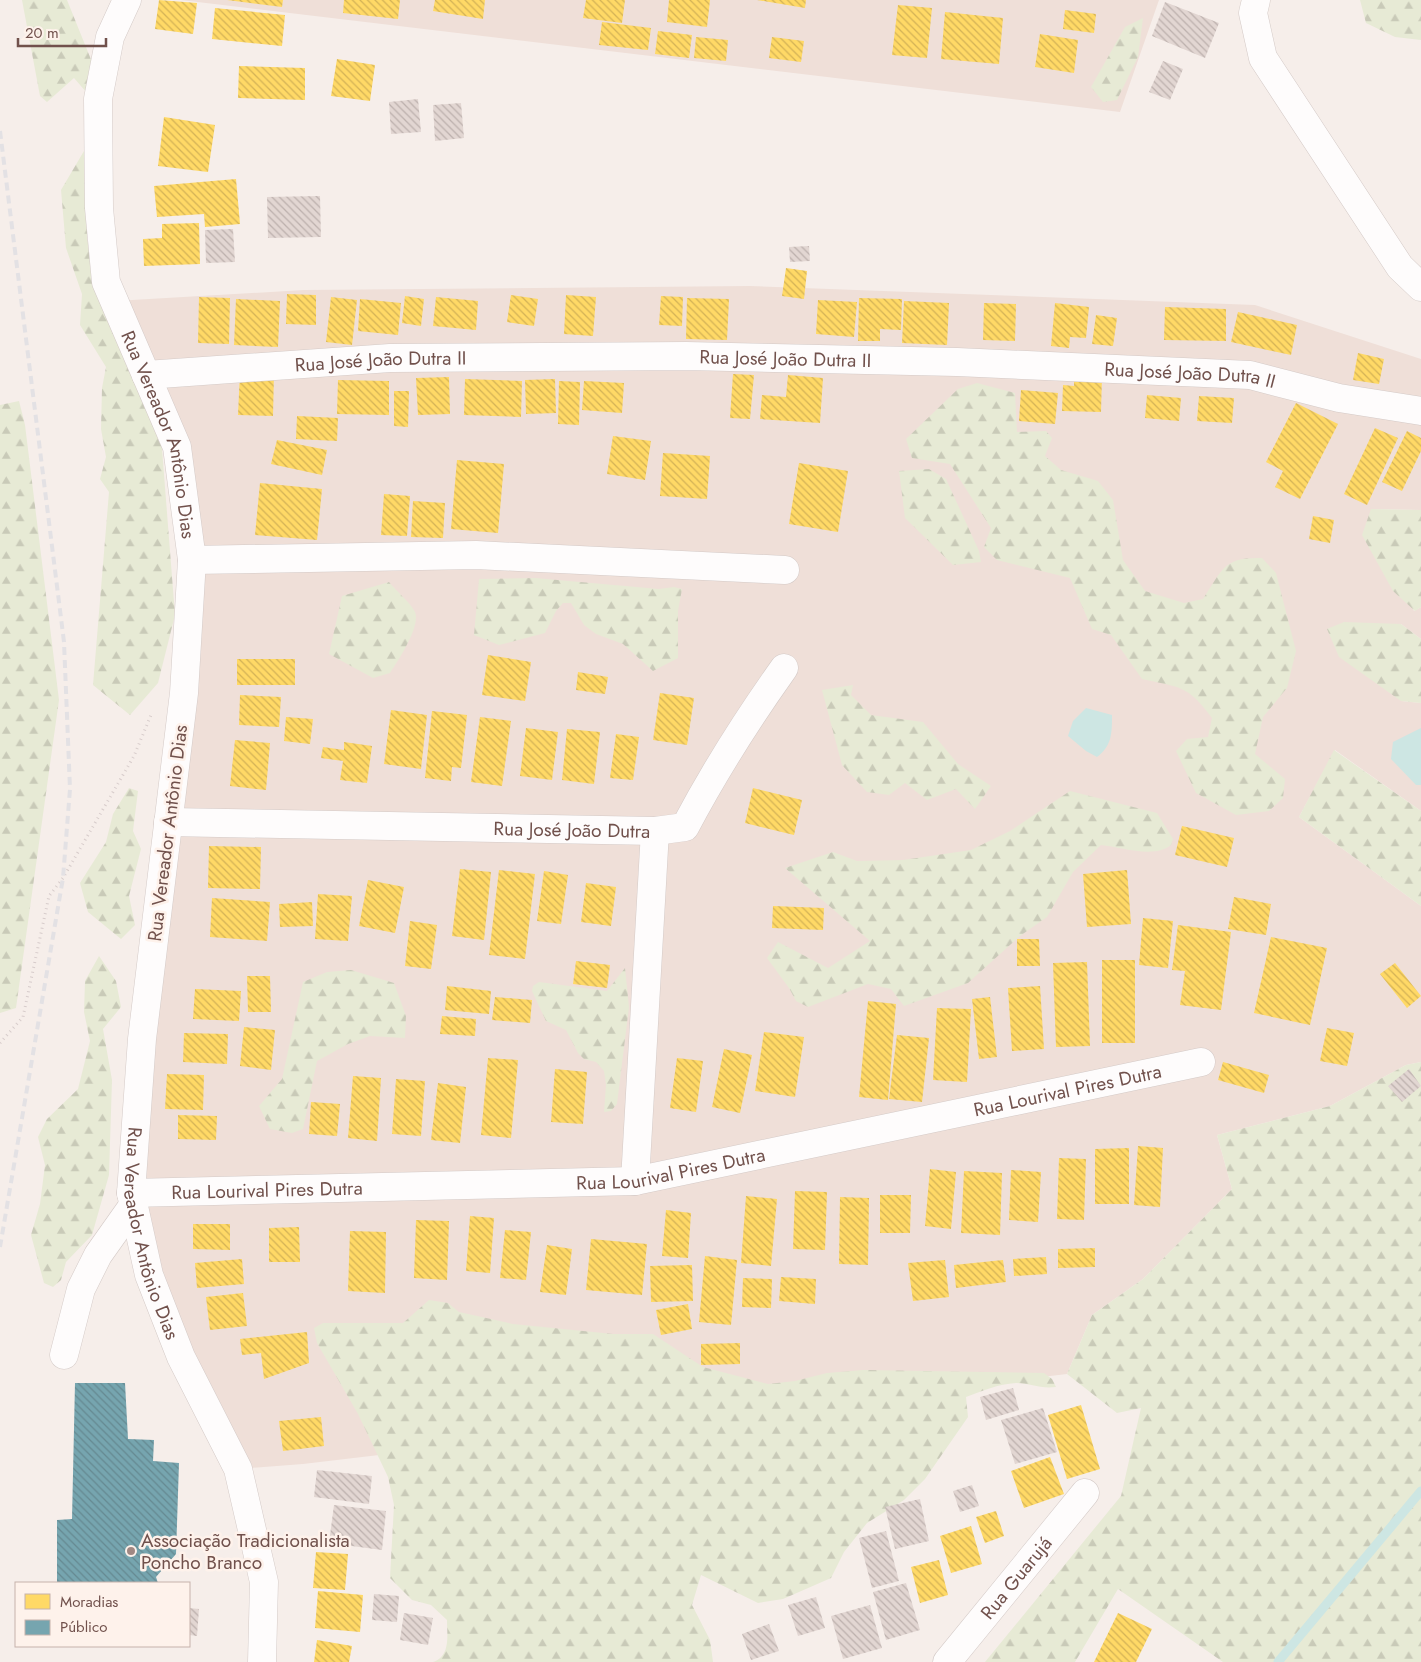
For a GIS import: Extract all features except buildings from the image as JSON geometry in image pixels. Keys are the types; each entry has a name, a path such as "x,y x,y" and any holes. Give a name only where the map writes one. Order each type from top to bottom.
{"street":[{"name":"Rua Vereador Antônio Dias","path":"127,0 110,36 98,100 99,208 106,282 177,447 192,560 184,693 142,1039 131,1200 149,1275 181,1357 238,1469 264,1582 262,1662"},
{"path":"1256,0 1253,13 1263,58 1400,267 1421,287"},
{"name":"Rua José João Dutra II","path":"146,375 390,358 686,356 957,362 1250,375 1339,398 1421,411"},
{"path":"192,560 476,555 786,570"},
{"path":"655,831 685,827 729,748 784,668"},
{"name":"Rua José João Dutra","path":"168,822 655,831 635,1181"},
{"name":"Rua Lourival Pires Dutra","path":"131,1200 635,1181 1201,1062"},
{"path":"64,1355 81,1289 98,1255 131,1200"},
{"name":"Rua Guarujá","path":"947,1662 1086,1493"}],"path":[{"path":"0,1043 23,1017 49,896 63,878 134,756 158,701 184,693"}],"shaded area":[{"path":"181,0 1159,0 1120,112"},
{"path":"750,286 1255,305 1421,359 1421,510 1371,509 1414,611 1421,607 1421,639 1401,624 1401,701 1421,703 1421,811 1335,750 1299,817 1421,906 1421,1062 1406,1065 1330,1106 1217,1135 1232,1189 1143,1279 1092,1315 1067,1374 303,1464 238,1469 132,1207 184,693 177,447 115,301 304,290"}],"green space":[{"path":"22,0 67,0 92,62 87,238 94,277 161,436 175,615 158,683 130,715 93,685 109,492 100,479 106,457 101,429 102,388 106,367 80,325 82,294 66,248 61,190 84,151 87,93 74,78 47,102 40,96"},
{"path":"1360,0 1421,0 1421,40 1395,37 1366,23"},
{"path":"1143,18 1138,57 1117,100 1103,102 1091,87 1125,27"},
{"path":"977,383 1015,393 1017,432 1046,431 1052,438 1045,456 1061,470 1098,481 1113,500 1123,560 1145,591 1184,603 1203,599 1225,567 1239,560 1249,558 1262,558 1276,573 1296,651 1287,688 1263,717 1255,754 1285,779 1283,798 1269,811 1236,815 1196,793 1176,751 1187,739 1208,737 1212,718 1203,707 1189,693 1182,689 1142,679 1111,635 1092,629 1070,578 997,560 984,547 991,528 950,464 912,458 906,439 958,389"},
{"path":"19,401 25,425 59,700 16,1008 0,1013 0,405"},
{"path":"929,469 946,479 979,551 981,562 953,565 905,518 899,471"},
{"path":"1371,509 1421,510 1421,607 1415,611 1393,591 1362,535"},
{"path":"535,578 659,589 674,587 682,589 678,611 678,658 653,671 623,644 596,634 584,625 571,603 563,603 556,611 545,633 499,645 474,635 479,579"},
{"path":"389,582 415,612 415,626 408,643 390,673 373,678 329,654 342,596"},
{"path":"1344,622 1401,624 1421,639 1421,703 1401,701 1339,657 1327,629"},
{"path":"853,685 851,695 871,715 923,722 958,764 991,786 975,809 956,789 927,800 905,783 889,795 867,792 842,765 822,690"},
{"path":"1334,750 1421,811 1421,906 1299,817"},
{"path":"129,788 138,791 133,831 141,849 129,896 135,925 121,939 88,912 80,883 106,842 113,814"},
{"path":"1070,791 1157,813 1173,839 1171,845 1164,849 1147,852 1101,845 1073,872 1047,917 1020,936 968,983 904,1006 891,989 868,984 808,1007 796,1001 767,958 778,942 828,968 870,941 785,868 833,852 857,861 903,860 971,850 1010,831"},
{"path":"99,956 116,981 121,1007 103,1029 112,1080 109,1175 92,1235 66,1262 61,1280 53,1287 44,1283 31,1235 40,1204 45,1165 38,1137 47,1119 78,1089 90,1041 84,1012 85,981"},
{"path":"625,968 629,1007 617,1104 611,1111 604,1112 606,1085 604,1071 596,1062 584,1059 578,1053 566,1030 546,1021 532,991 533,986 539,982 607,991"},
{"path":"351,970 394,983 406,1016 405,1038 370,1036 348,1044 317,1061 303,1129 292,1133 270,1129 259,1106 282,1079 303,982 327,972"},
{"path":"1421,1062 1421,1662 1223,1662 1118,1589 1075,1662 985,1662 1121,1496 1141,1408 1117,1413 1067,1374 1092,1315 1143,1279 1232,1189 1217,1135 1330,1106 1406,1065"},
{"path":"429,1300 448,1303 459,1312 513,1324 613,1334 653,1334 703,1367 768,1384 795,1381 827,1373 863,1370 1044,1373 1052,1379 1056,1387 1016,1383 990,1388 966,1397 968,1417 925,1479 904,1500 867,1523 844,1552 831,1578 783,1599 758,1603 701,1575 692,1605 710,1640 713,1662 433,1662 443,1655 447,1644 447,1620 431,1605 412,1600 390,1578 394,1505 388,1477 358,1414 317,1343 314,1328 323,1323 403,1323"}],"water":[{"path":"1086,708 1112,715 1110,739 1106,748 1097,757 1086,751 1068,736 1073,721"},
{"path":"1421,728 1421,785 1416,785 1391,759 1393,742"}],"waterway":[{"path":"1278,1662 1421,1491"}],"railway":[{"path":"0,131 64,642 70,789 63,878 0,1247"}],"place":[{"name":"Associação Tradicionalista Poncho Branco","path":"131,1551"}]}
